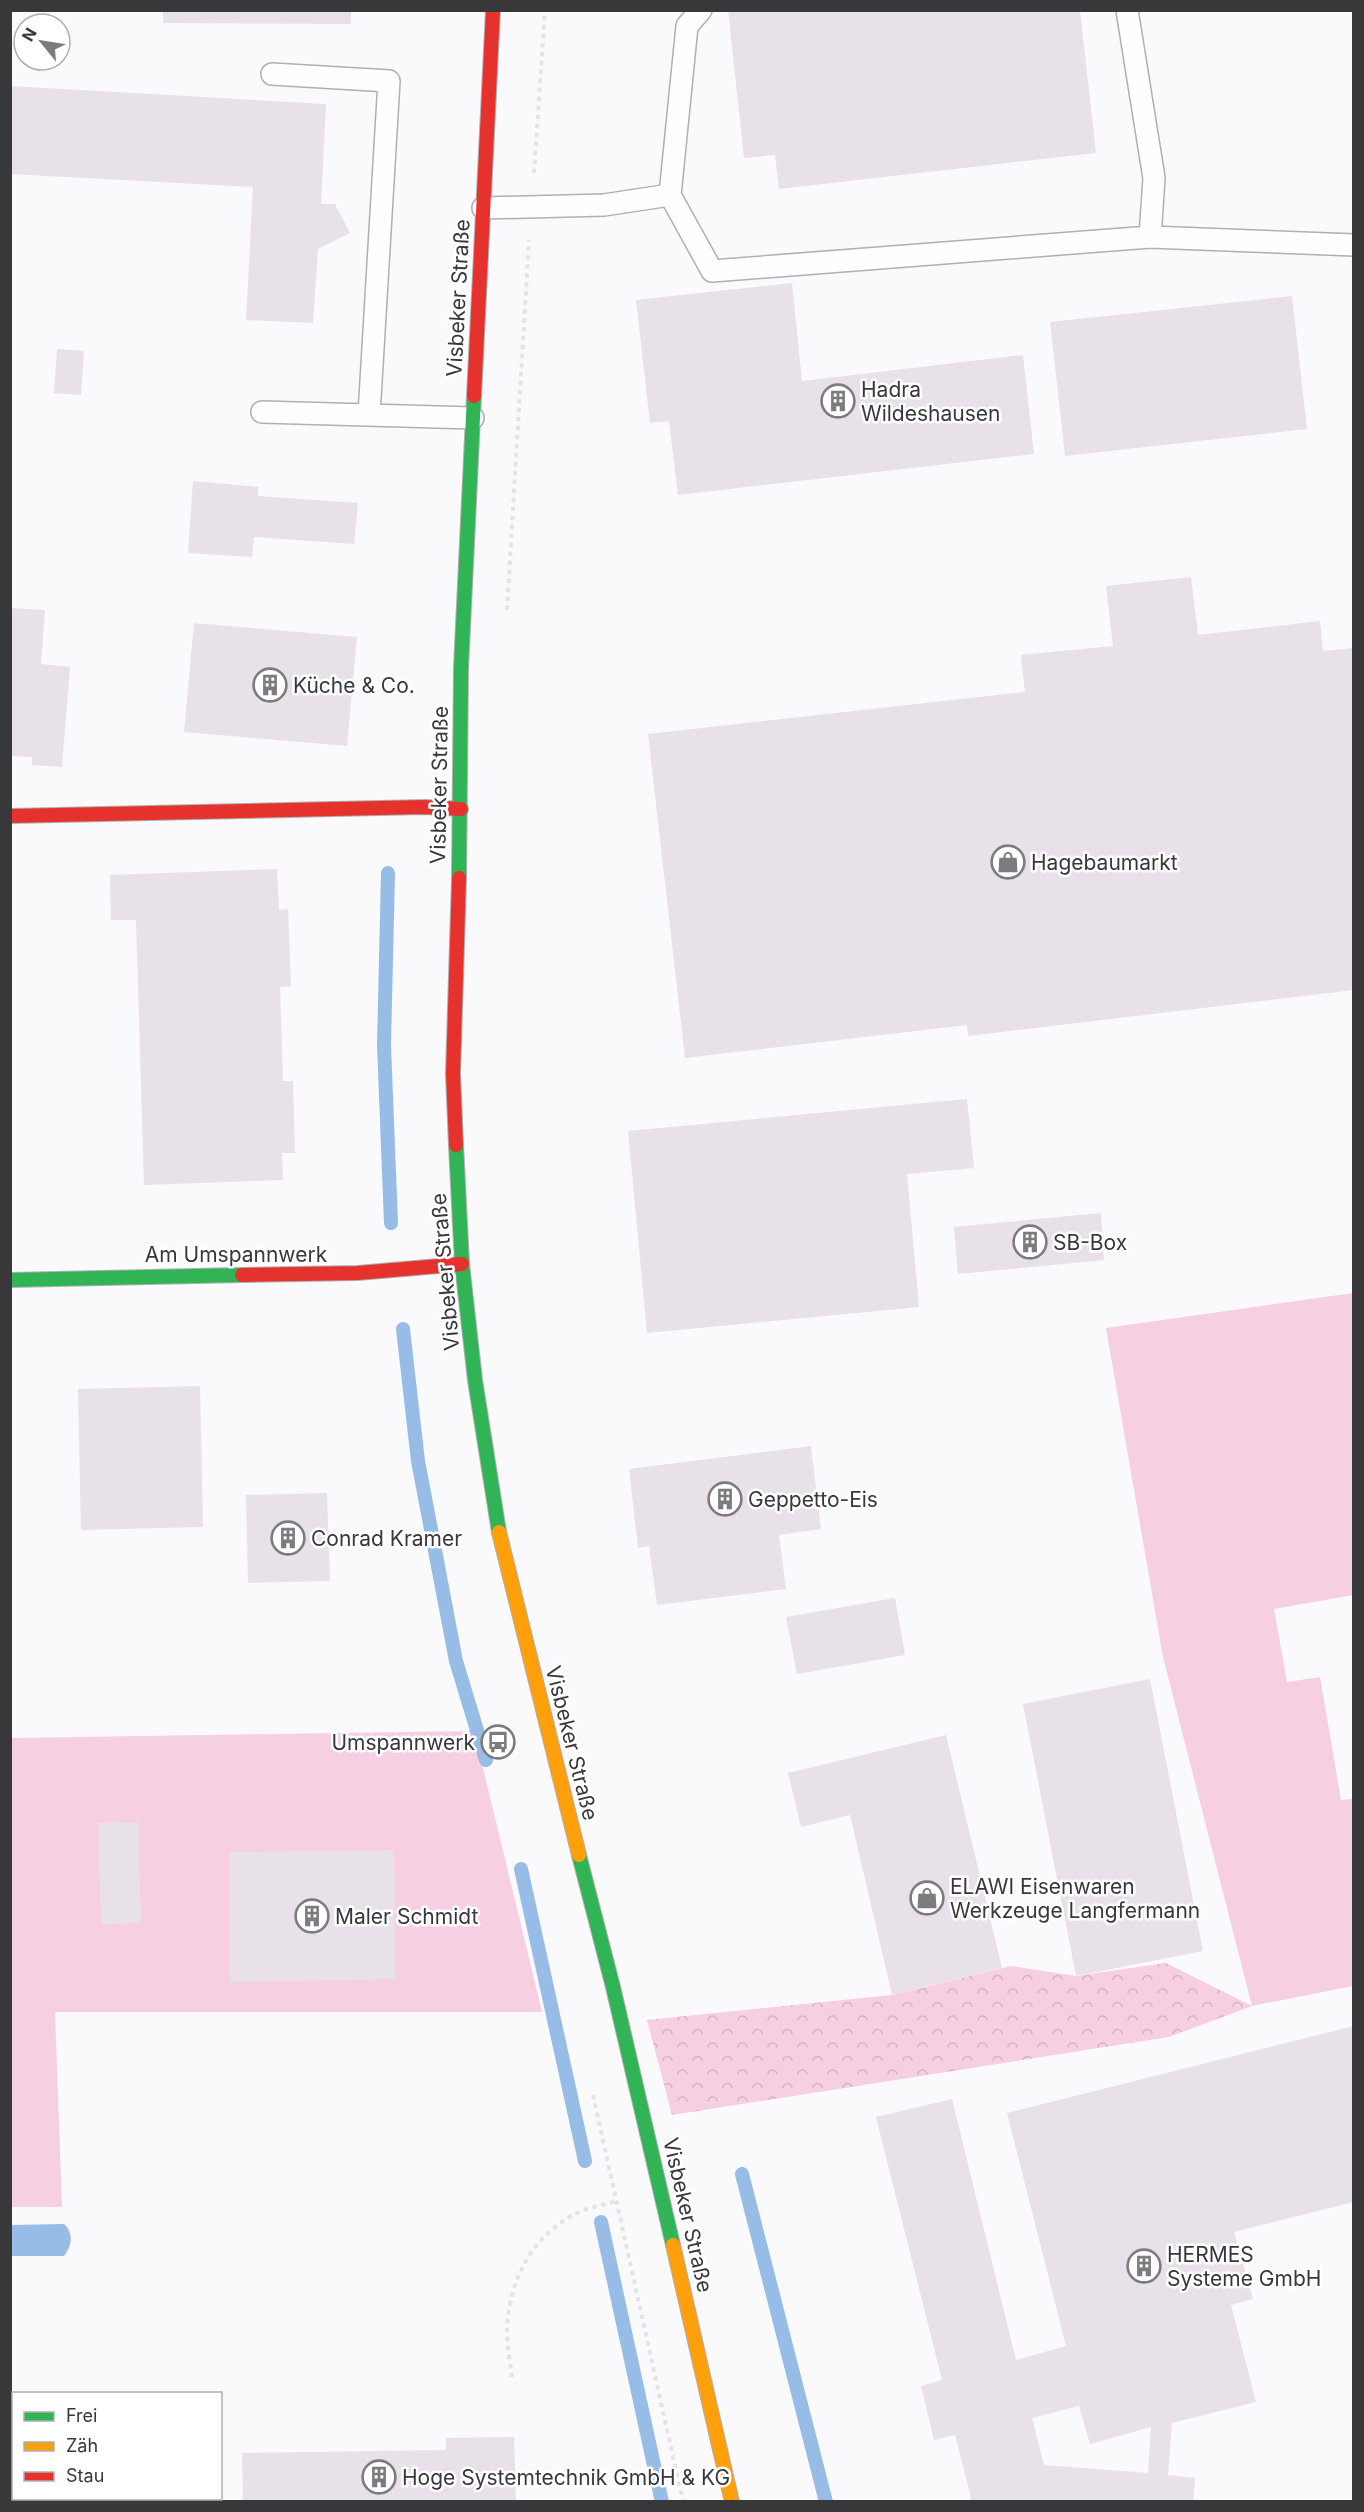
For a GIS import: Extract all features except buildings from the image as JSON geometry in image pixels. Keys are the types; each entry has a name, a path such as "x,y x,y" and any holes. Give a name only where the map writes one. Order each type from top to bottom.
{"main road":[{"name":"Visbeker Straße","path":"493,10 461,668 461,809 453,1074 462,1264 476,1380 498,1528 548,1738 613,1987 732,2502"},
{"path":"10,816 461,809"},
{"name":"Am Umspannwerk","path":"10,1280 127,1276 339,1274 421,1270 462,1264"}],"lane":[{"path":"702,10 687,26 670,195 712,271 1150,237 1353,245"},
{"path":"1127,10 1154,178 1150,237"},
{"path":"272,74 389,81 369,415"},
{"path":"483,208 604,204 670,195"},
{"path":"262,411 473,418"}],"path":[{"path":"507,622 545,10"},
{"path":"512,2377 507,2331 513,2288 527,2257 549,2231 575,2214 617,2201"}],"green space":[{"path":"1353,1293 1353,1595 1274,1609 1287,1682 1320,1677 1341,1800 1353,1799 1353,1986 1252,2006 1163,1657 1106,1328"},
{"path":"474,1731 542,2012 55,2012 62,2207 11,2207 10,1738"},
{"path":"1166,1963 1252,2006 1169,2037 672,2115 647,2020 892,1995 1011,1966 1076,1976"}],"water":[{"path":"64,2224 71,2235 71,2240 64,2256 11,2256 11,2225"}],"waterway":[{"path":"388,873 384,1045 391,1223"},
{"path":"403,1329 418,1461 456,1661 486,1760"},
{"path":"521,1869 585,2161"},
{"path":"742,2174 826,2502"},
{"path":"601,2222 662,2502"}],"traffic: fast":[{"path":"459,878 461,668 474,396"},
{"path":"456,1145 462,1264 475,1380 499,1532"},
{"path":"10,1280 242,1275"},
{"path":"579,1855 613,1987 673,2245"}],"traffic: slow":[{"path":"499,1532 579,1855"},
{"path":"673,2245 732,2502"}],"traffic: jam":[{"path":"474,396 493,10"},
{"path":"10,816 425,807 461,809"},
{"path":"456,1145 453,1074 459,878"},
{"path":"242,1275 358,1273 462,1264"}],"place":[{"name":"Hadra Wildeshausen","path":"838,401"},
{"name":"Küche & Co.","path":"270,685"},
{"name":"Hagebaumarkt","path":"1008,862"},
{"name":"SB-Box","path":"1030,1242"},
{"name":"Geppetto-Eis","path":"725,1499"},
{"name":"Conrad Kramer","path":"288,1538"},
{"name":"Umspannwerk","path":"498,1742"},
{"name":"ELAWI Eisenwaren Werkzeuge Langfermann","path":"927,1898"},
{"name":"Maler Schmidt","path":"312,1916"},
{"name":"HERMES Systeme GmbH","path":"1144,2266"},
{"name":"Hoge Systemtechnik GmbH & KG","path":"379,2477"}]}
